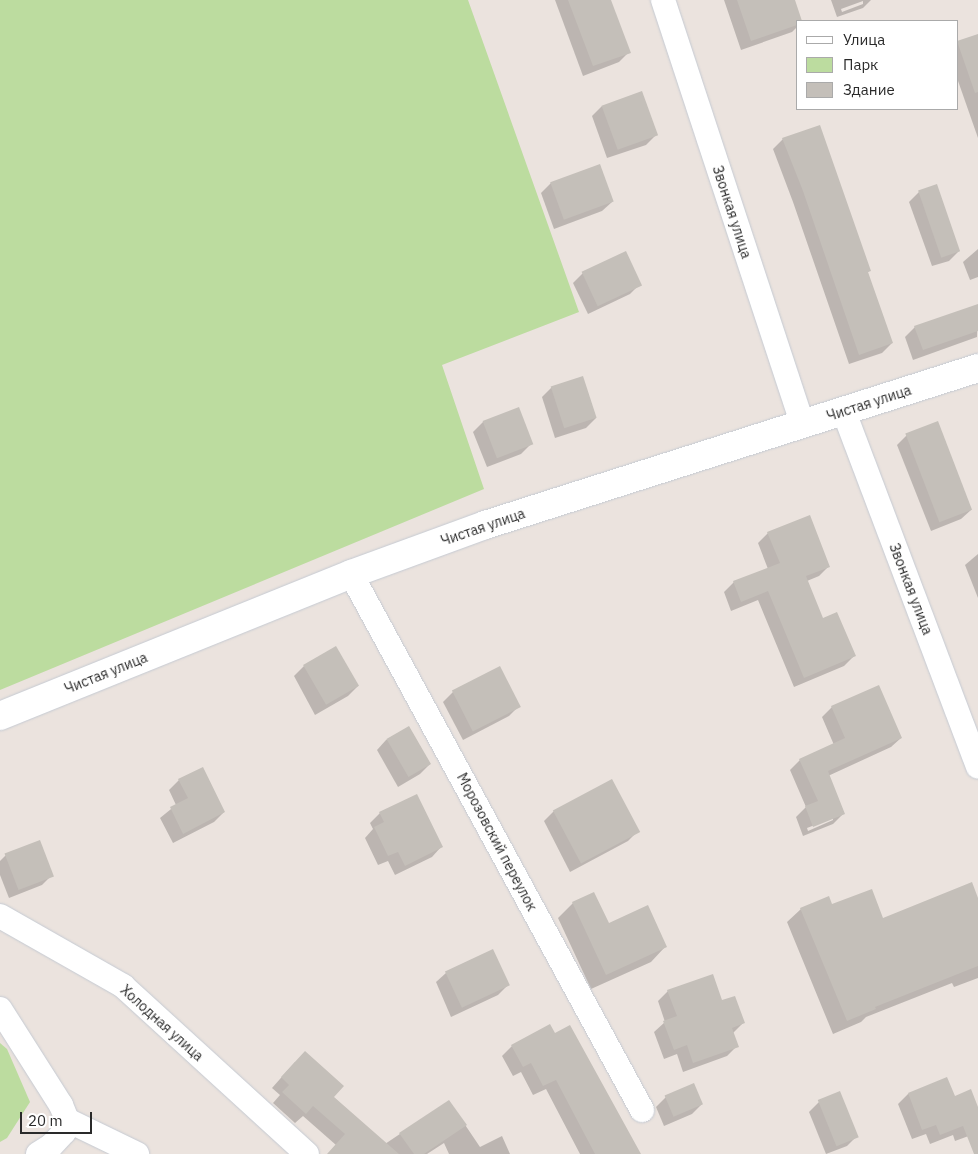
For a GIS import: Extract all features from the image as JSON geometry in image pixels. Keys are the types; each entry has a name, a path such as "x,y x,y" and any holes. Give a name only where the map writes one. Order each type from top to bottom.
{"street":[{"name":"Звонкая улица","path":"663,0 802,424"},
{"name":"Чистая улица","path":"0,716 351,574 485,525 978,368"},
{"name":"Звонкая улица","path":"844,412 978,766"},
{"name":"Морозовский переулок","path":"351,574 642,1110"},
{"name":"Холодная улица","path":"0,916 122,986 307,1154"},
{"path":"0,1009 61,1105 67,1120 64,1132 51,1146 38,1154"},
{"path":"67,1120 137,1154"}],"green space":[{"path":"0,0 468,0 579,312 442,365 484,489 0,690"},
{"path":"0,1043 7,1049 30,1102 7,1138 0,1142"}],"building":[{"path":"568,0 611,0 631,53 593,66"},
{"path":"737,0 795,0 802,20 796,20 796,25 751,41"},
{"path":"978,34 978,92 975,93 958,41"},
{"path":"642,91 658,135 618,150 602,106"},
{"path":"820,125 871,271 868,272 893,343 859,355 803,191 782,138"},
{"path":"600,164 614,202 564,220 550,182"},
{"path":"937,184 960,251 941,258 918,191"},
{"path":"626,251 642,285 598,306 582,272"},
{"path":"978,304 978,331 923,350 914,326"},
{"path":"583,376 597,418 564,428 551,387"},
{"path":"519,407 533,444 497,458 483,421"},
{"path":"938,421 972,510 939,522 905,434"},
{"path":"810,515 830,567 806,576 823,618 837,612 856,656 804,678 768,591 741,602 733,581 780,563 767,532"},
{"path":"336,646 359,686 326,705 303,665"},
{"path":"500,666 521,707 473,732 452,691"},
{"path":"879,685 902,738 828,771 845,814 813,827 805,806 818,801 799,759 845,738 831,706"},
{"path":"409,726 431,764 408,777 386,739"},
{"path":"203,767 225,812 183,834 170,807 188,798 178,779"},
{"path":"612,779 640,832 581,863 553,810"},
{"path":"417,794 443,847 405,866 398,852 388,856 374,827 384,822 379,812"},
{"path":"40,840 54,876 19,890 5,854"},
{"path":"972,882 978,898 978,966 875,1007 876,1009 847,1021 800,908 829,896 832,904 872,889 883,918"},
{"path":"594,892 609,923 648,905 667,947 606,975 572,902"},
{"path":"493,949 510,985 462,1008 445,971"},
{"path":"713,974 722,1000 735,996 745,1023 732,1028 739,1047 693,1063 687,1045 674,1050 663,1021 677,1016 667,990"},
{"path":"550,1024 555,1033 570,1025 641,1154 595,1154 556,1080 543,1086 531,1063 523,1067 511,1045"},
{"path":"305,1051 344,1086 334,1097 399,1154 327,1154 345,1134 313,1106 306,1114 282,1092 289,1085 281,1077"},
{"path":"947,1077 955,1096 971,1089 978,1107 978,1154 974,1154 963,1126 940,1135 936,1125 922,1130 908,1093"},
{"path":"694,1083 703,1104 674,1117 665,1096"},
{"path":"840,1091 859,1137 836,1146 818,1100"},
{"path":"449,1100 467,1125 424,1154 414,1154 399,1133"}]}
